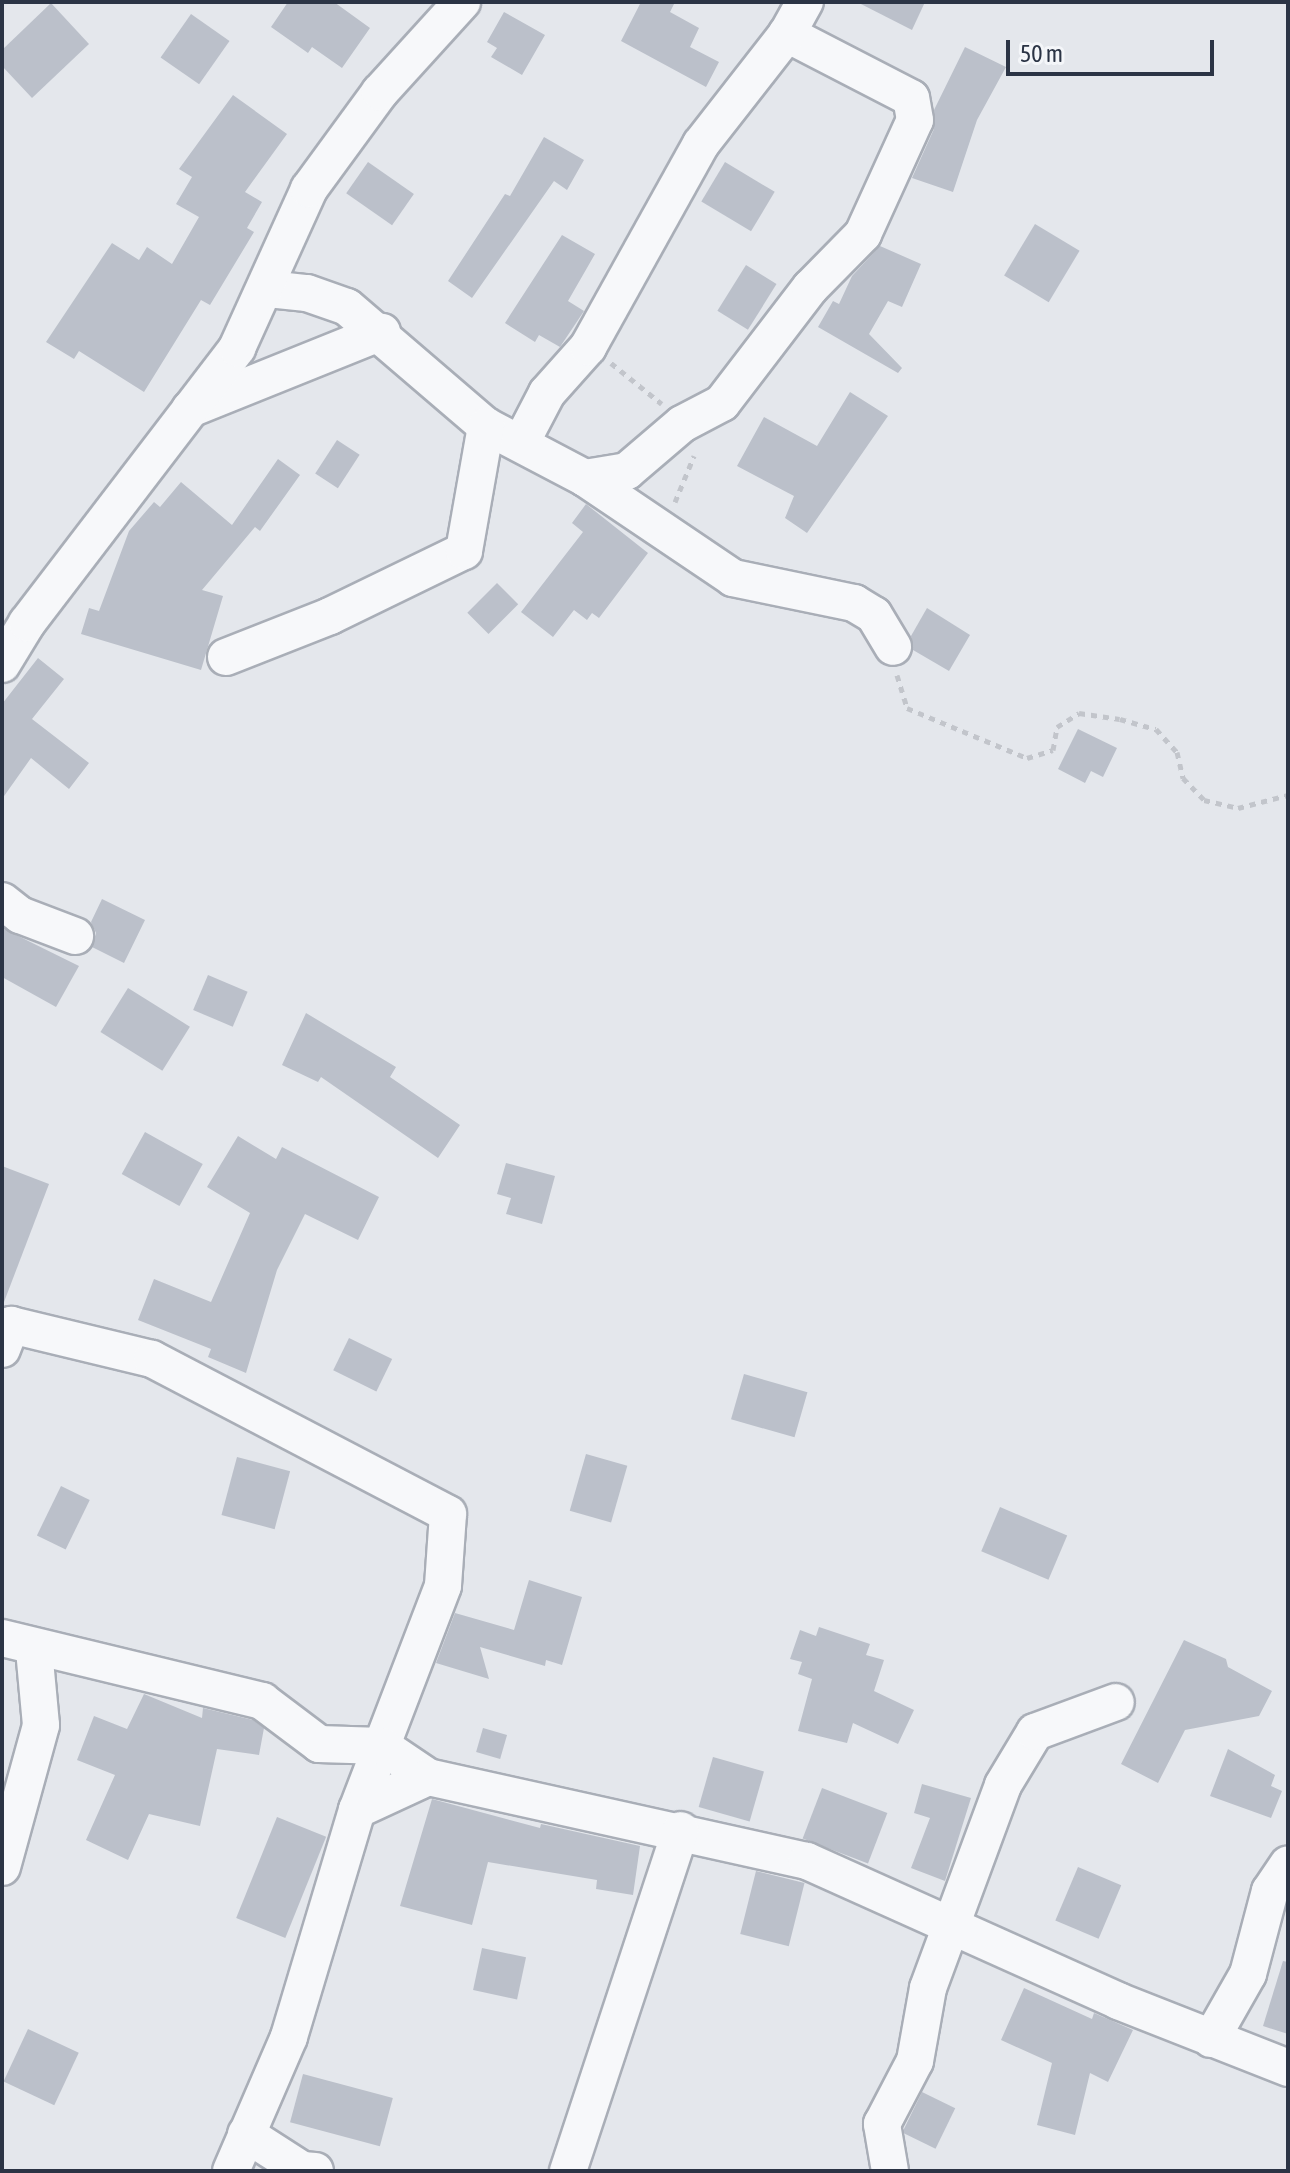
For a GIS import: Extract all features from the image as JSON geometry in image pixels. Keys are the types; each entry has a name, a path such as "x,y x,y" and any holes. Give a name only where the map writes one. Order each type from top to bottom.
{"street":[{"path":"2,664 15,616 237,348 268,289 309,189 380,92 462,2"},
{"path":"522,441 547,393 588,347 701,144 787,34 805,2"},
{"path":"585,478 627,471 682,424 722,403 810,288 863,234 916,110 911,98 787,34"},
{"path":"268,289 307,293 347,307 382,332 486,426 522,441 585,478 733,578 854,603 874,615 893,647"},
{"path":"189,409 382,332"},
{"path":"226,657 330,616 464,551 486,426"},
{"path":"2,901 20,915 75,936"},
{"path":"2,1349 11,1325 152,1359 448,1514 443,1586 357,1810 289,2037 231,2171"},
{"path":"2,1867 41,1725 18,1644 262,1701 319,1744 382,1746 428,1777 681,1830 807,1861 1211,2039 1288,2068"},
{"path":"890,2171 882,2124 915,2061 928,1988 1003,1785 1035,1732 1116,1702"},
{"path":"357,1810 428,1777"},
{"path":"568,2171 681,1830"},
{"path":"1211,2039 1248,1974 1270,1891 1288,1864"},
{"path":"246,2134 302,2170 315,2171"}],"path":[{"path":"893,647 907,708 1027,758 1053,750 1057,727 1079,713 1120,719 1156,729 1177,752 1183,778 1204,800 1238,808 1288,795"}],"building":[{"path":"288,2 334,2 370,28 342,68 312,47 308,53 271,27"},
{"path":"641,2 675,2 670,12 699,28 690,47 719,62 706,87 621,41"},
{"path":"857,2 925,2 912,30"},
{"path":"51,3 89,44 32,98 2,66 2,50"},
{"path":"504,12 545,35 522,75 491,57 497,48 487,42"},
{"path":"191,14 230,41 199,84 161,57"},
{"path":"965,47 1006,67 977,120 953,192 912,178 934,129 934,110"},
{"path":"233,95 287,134 245,192 262,202 247,228 254,232 210,305 201,300 144,392 79,351 74,359 46,342 112,243 139,260 147,247 172,264 199,217 176,204 192,177 179,169"},
{"path":"544,137 584,160 567,190 554,181 472,298 448,281 505,194 510,196"},
{"path":"368,162 414,194 392,225 346,193"},
{"path":"725,162 775,192 751,231 701,201"},
{"path":"1035,224 1080,251 1049,302 1004,275"},
{"path":"562,235 595,254 568,301 584,311 560,347 539,335 535,342 505,323"},
{"path":"880,246 921,264 902,307 888,301 869,334 902,368 898,373 818,327 833,301 839,304 852,276"},
{"path":"746,265 777,284 748,330 717,311"},
{"path":"850,392 888,416 807,533 785,518 794,496 737,466 764,417 817,446"},
{"path":"337,440 360,455 338,488 315,474"},
{"path":"278,459 300,475 260,531 255,527 202,590 223,596 201,670 81,634 89,608 99,611 129,531 154,502 160,507 181,482 232,525"},
{"path":"586,504 648,553 599,618 592,613 587,620 574,610 553,637 521,612 583,532 572,523"},
{"path":"497,583 518,604 489,634 467,613"},
{"path":"927,608 970,635 949,671 913,650 911,636"},
{"path":"38,658 64,679 32,719 89,763 69,789 31,758 2,799 2,704"},
{"path":"1078,729 1117,748 1103,777 1091,771 1085,783 1058,769"},
{"path":"102,899 145,920 124,963 92,947 96,933 91,922"},
{"path":"2,928 79,966 56,1007 2,977"},
{"path":"208,975 248,992 233,1027 193,1010"},
{"path":"128,988 190,1027 162,1071 100,1032"},
{"path":"306,1013 396,1067 390,1077 460,1125 438,1158 321,1077 318,1082 282,1065"},
{"path":"145,1132 203,1164 179,1206 122,1174"},
{"path":"238,1136 276,1159 282,1147 379,1197 358,1240 305,1214 277,1270 246,1373 208,1357 211,1349 138,1320 154,1279 211,1302 250,1213 207,1187"},
{"path":"506,1163 555,1176 542,1224 506,1214 511,1198 497,1194"},
{"path":"2,1166 49,1184 4,1302 2,1301"},
{"path":"349,1338 392,1359 376,1391 333,1370"},
{"path":"744,1374 807,1392 794,1437 731,1419"},
{"path":"586,1454 627,1466 611,1523 570,1511"},
{"path":"237,1457 290,1471 275,1529 221,1515"},
{"path":"61,1486 90,1500 66,1549 37,1535"},
{"path":"1000,1507 1067,1536 1048,1580 981,1551"},
{"path":"529,1580 582,1597 562,1665 546,1660 545,1666 480,1647 489,1679 436,1663 455,1613 514,1630"},
{"path":"819,1627 870,1644 866,1655 884,1660 874,1691 914,1710 898,1744 853,1723 847,1743 798,1731 812,1679 798,1674 802,1662 790,1659 800,1630 816,1636"},
{"path":"1184,1640 1226,1659 1228,1667 1272,1691 1259,1716 1185,1730 1158,1783 1121,1764"},
{"path":"144,1694 202,1718 203,1708 253,1720 264,1728 259,1755 217,1749 200,1826 149,1814 128,1860 86,1840 115,1775 77,1760 94,1716 127,1729"},
{"path":"483,1728 507,1735 500,1759 476,1752"},
{"path":"1228,1749 1275,1775 1271,1786 1282,1791 1271,1818 1210,1796"},
{"path":"713,1757 764,1772 750,1822 699,1807"},
{"path":"922,1784 971,1798 945,1881 911,1868 930,1818 914,1813"},
{"path":"822,1788 887,1813 868,1863 803,1838"},
{"path":"432,1799 540,1828 541,1824 640,1846 633,1895 596,1889 597,1880 488,1862 472,1925 400,1906"},
{"path":"277,1817 326,1837 285,1938 236,1918"},
{"path":"1078,1867 1121,1885 1099,1939 1055,1920"},
{"path":"756,1871 805,1883 789,1946 740,1934"},
{"path":"482,1948 526,1957 517,1999 473,1990"},
{"path":"1283,1961 1288,1962 1288,2034 1263,2026"},
{"path":"1024,1988 1092,2019 1094,2013 1133,2030 1108,2082 1090,2073 1075,2135 1037,2125 1052,2063 1001,2040"},
{"path":"28,2029 79,2053 54,2105 3,2082"},
{"path":"303,2074 393,2098 380,2146 290,2122"},
{"path":"922,2092 955,2108 936,2149 902,2132"}]}
